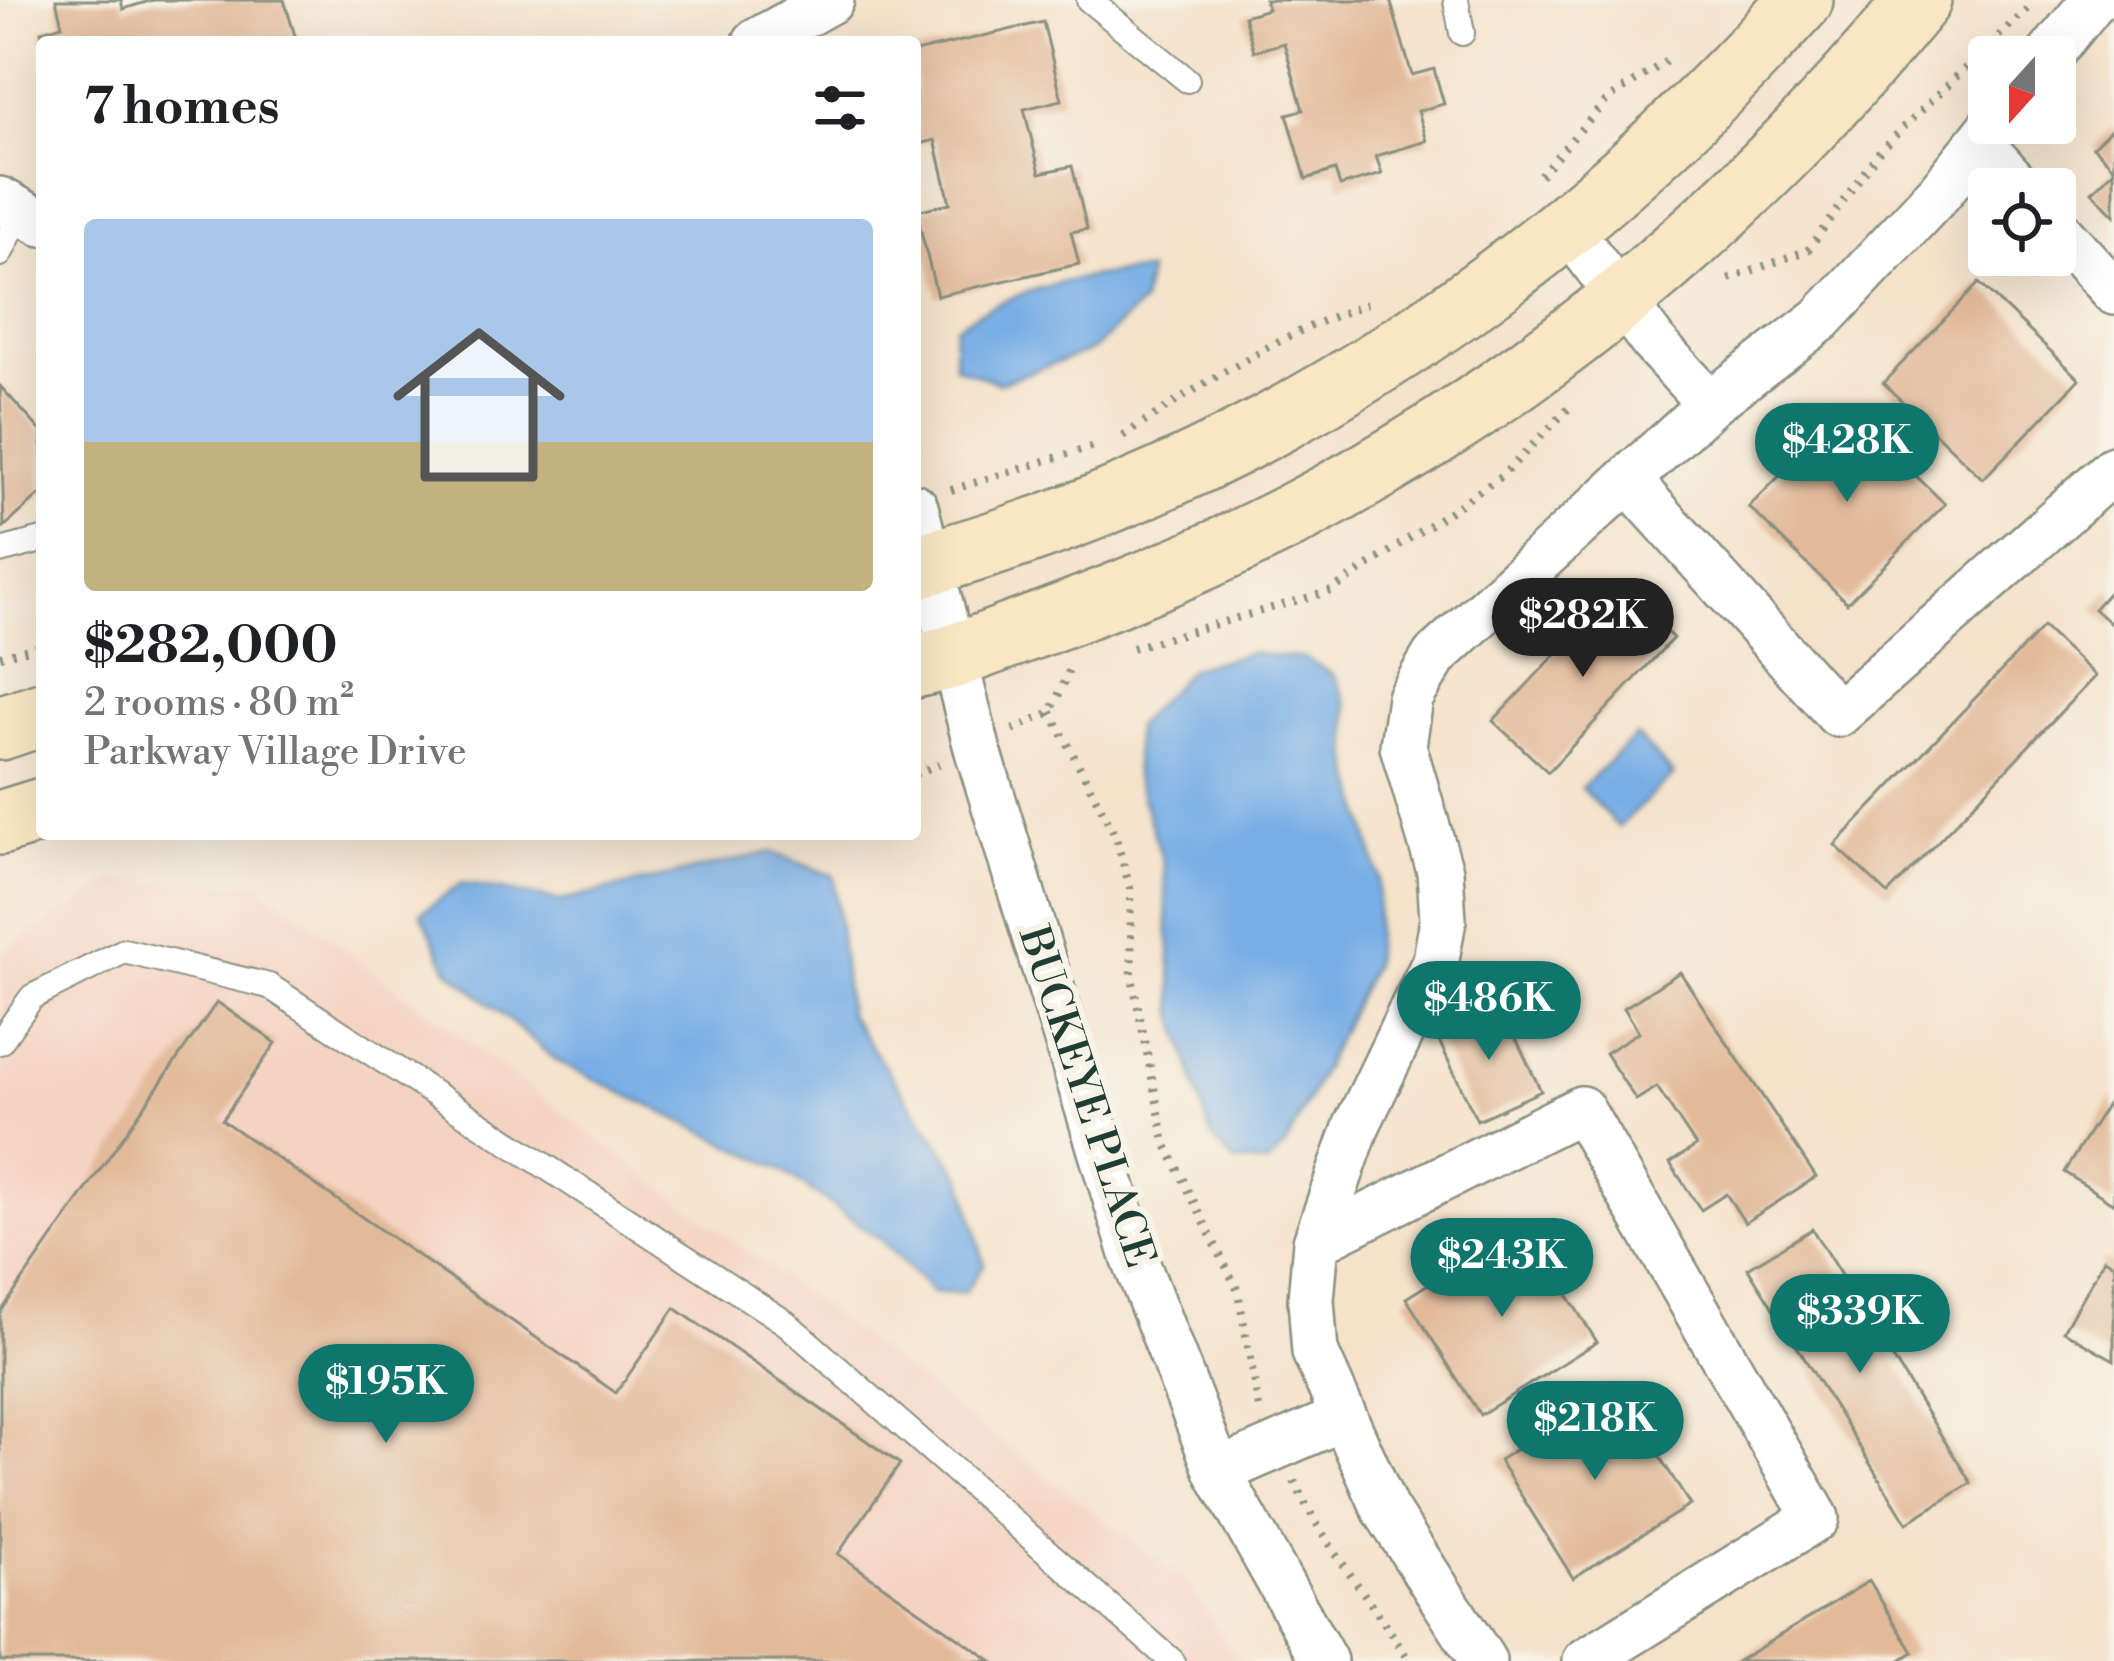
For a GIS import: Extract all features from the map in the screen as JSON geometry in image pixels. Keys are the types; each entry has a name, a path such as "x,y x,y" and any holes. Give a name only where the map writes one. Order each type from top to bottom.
{"street":[{"path":"774,36 831,0"},
{"path":"927,532 1134,491 1280,420 1394,355 1548,209 1702,108 1801,0"},
{"path":"934,662 1169,574 1293,515 1505,388 1622,300 1774,164 1919,0"},
{"path":"2065,36 2094,0"},
{"path":"1483,1661 1385,1509 1315,1352 1316,1241 1357,1125 1436,960 1442,920 1440,871 1403,746 1410,698 1435,656 1710,404 1821,319 1977,144"},
{"path":"1548,209 1710,404"},
{"path":"2076,249 2114,292"},
{"path":"1628,480 1838,714 2114,469"},
{"name":"BUCKEYE PLACE","path":"927,532 934,662 1135,1258 1218,1472 1324,1661"},
{"path":"0,728 36,716"},
{"path":"0,823 36,811"},
{"path":"1316,1241 1581,1109 1816,1518 1586,1661"},
{"path":"1218,1472 1344,1417"}],"lane":[{"path":"1089,0 1187,80"},
{"path":"1456,0 1462,33"},
{"path":"0,254 20,212"},
{"path":"0,550 36,541"},
{"path":"0,1042 32,997 124,951 269,986 786,1323 1172,1661"}],"path":[{"path":"1548,209 1607,100 1680,52"},
{"path":"927,532 1122,436 1230,364 1311,323 1388,297"},
{"path":"0,656 36,647"},
{"path":"1051,712 1115,835 1130,888 1132,977 1165,1143 1238,1292 1255,1398 1329,1548 1370,1597 1409,1661"}],"shaded area":[{"path":"111,881 258,884 1188,1583 1238,1661 0,1661 0,954"}],"water":[{"path":"1148,271 1142,303 1093,350 999,383 954,366 955,327 976,314 1047,286"},
{"path":"1249,653 1306,659 1335,676 1347,705 1350,761 1379,878 1373,964 1286,1145 1267,1164 1235,1162 1211,1137 1175,1014 1163,861 1135,776 1135,726 1191,668"},
{"path":"1636,736 1674,775 1618,827 1581,788"},
{"path":"771,852 834,876 848,1014 963,1178 984,1264 964,1293 933,1293 881,1240 779,1168 557,1061 448,969 421,913 462,883 562,901"}],"building":[{"path":"56,0 121,0 123,9 153,0 284,0 295,36 42,36 41,31 62,25"},
{"path":"1265,0 1390,0 1412,75 1434,69 1444,104 1418,111 1427,141 1376,156 1382,174 1340,186 1335,170 1306,179 1287,114 1303,110 1284,43 1254,51 1244,16 1268,9"},
{"path":"1043,22 1062,100 1024,109 1040,173 1072,166 1087,229 1071,232 1079,264 937,296 921,231 921,210 950,203 935,140 921,144 921,51"},
{"path":"2114,127 2114,168 2093,147"},
{"path":"2114,170 2114,215 2092,192"},
{"path":"1979,283 2080,379 1983,479 1883,383"},
{"path":"0,386 36,425 36,498 4,527"},
{"path":"1846,408 1945,504 1847,603 1749,507"},
{"path":"1619,587 1673,638 1548,772 1493,721"},
{"path":"2114,587 2114,627 2094,609"},
{"path":"2043,627 2095,676 1888,894 1835,845"},
{"path":"1680,972 1816,1177 1745,1223 1726,1194 1701,1210 1670,1163 1696,1146 1657,1087 1636,1100 1605,1053 1639,1032 1624,1008"},
{"path":"217,1002 276,1043 222,1120 616,1393 675,1308 900,1464 838,1554 992,1661 0,1661 0,1313"},
{"path":"1500,1005 1541,1091 1477,1120 1436,1035"},
{"path":"2114,1094 2114,1204 2064,1172"},
{"path":"1523,1225 1597,1342 1480,1415 1406,1298"},
{"path":"1812,1229 1971,1483 1907,1523 1748,1268"},
{"path":"2104,1259 2114,1265 2114,1360 2063,1331"},
{"path":"1616,1387 1690,1505 1573,1578 1499,1460"},
{"path":"1869,1581 1913,1652 1899,1661 1738,1661"}]}
